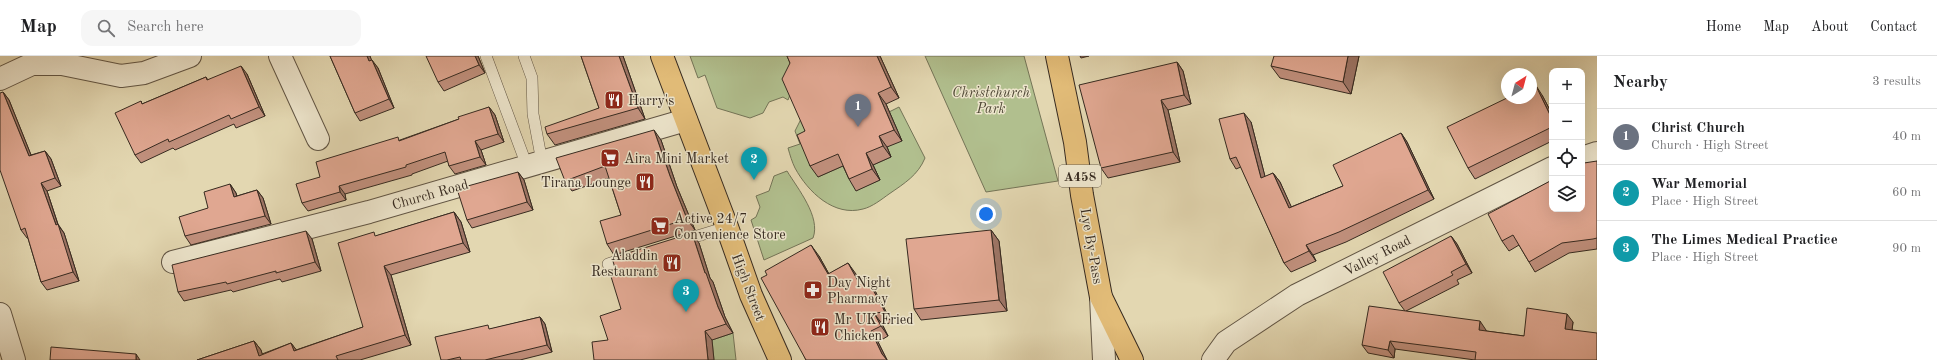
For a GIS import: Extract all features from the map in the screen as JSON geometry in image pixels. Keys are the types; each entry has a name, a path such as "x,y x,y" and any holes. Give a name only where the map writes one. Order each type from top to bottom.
{"highway":[{"name":"High Street","path":"662,56 727,227 773,356"},
{"name":"Lye By-Pass","path":"1057,56 1075,142 1082,195 1101,297 1132,360"}],"street":[{"path":"0,78 32,64 62,64 121,76 144,73 190,56"},
{"path":"280,56 318,139"},
{"name":"Church Road","path":"173,262 369,212 686,120"},
{"path":"1585,157 1597,153"},
{"name":"Valley Road","path":"1213,360 1226,342 1297,295 1549,169"},
{"path":"1101,297 1104,360"},
{"path":"0,314 14,360"}],"lane":[{"path":"486,56 534,164"},
{"path":"524,56 532,78 534,164"},
{"path":"668,245 727,227"},
{"path":"608,264 638,254"}],"green space":[{"path":"690,56 805,56 788,100 783,97 769,102 763,113 750,118 717,108 705,75 698,78"},
{"name":"Christchurch Park","path":"925,56 1024,56 1058,181 986,192"},
{"path":"899,107 925,158 915,174 873,205 852,211 832,206 815,194 807,186 795,168 788,148 800,144 795,131 802,117 818,177 845,165 857,190 880,180 873,165 891,157 887,147 889,112"},
{"path":"787,171 811,212 815,230 813,238 764,260 751,220 756,217 760,207 756,196 769,191 774,176"},
{"path":"733,333 736,360 714,360 712,340"}],"building":[{"path":"330,56 367,56 369,61 372,60 389,99 355,113"},
{"path":"426,56 475,56 479,65 438,82"},
{"path":"581,56 619,56 638,108 547,134 545,127 599,108"},
{"path":"787,56 877,56 891,87 878,93 894,130 879,136 883,146 866,153 872,169 849,179 838,154 810,166 797,135 805,131 782,79 790,63"},
{"path":"1274,56 1348,56 1343,82 1271,66"},
{"path":"1177,62 1184,95 1161,100 1173,152 1101,168 1079,85"},
{"path":"241,66 259,107 231,119 229,115 169,142 168,139 135,155 115,113 141,101 142,104 206,77 207,80"},
{"path":"1537,88 1549,113 1549,128 1468,168 1447,127 1501,101 1501,104 1537,104"},
{"path":"3,92 29,156 45,151 55,178 41,183 56,225 58,224 73,272 41,282 25,228 21,230 0,170 0,93"},
{"path":"489,107 498,134 475,141 480,157 449,166 445,152 406,165 406,167 339,186 340,192 302,203 296,184 320,177 316,162 398,137 399,141 459,119 458,117"},
{"path":"1244,113 1261,178 1273,173 1289,208 1343,186 1333,165 1401,133 1428,190 1339,232 1306,245 1309,251 1284,263 1236,157 1230,159 1219,119"},
{"path":"654,130 687,219 607,244 600,221 621,215 605,166 565,181 556,158"},
{"path":"1597,161 1597,238 1562,243 1529,262 1513,235 1502,241 1488,214 1549,182 1549,212 1585,212 1585,163"},
{"path":"518,172 527,202 467,220 457,189"},
{"path":"230,184 234,197 257,190 265,216 185,236 179,217 208,208 204,192"},
{"path":"454,212 463,243 384,266 405,335 336,356 338,360 197,360 254,341 259,356 291,343 294,351 363,327 338,243 374,232 375,236"},
{"path":"991,230 999,300 914,309 906,239"},
{"path":"306,231 315,262 276,273 276,271 227,284 226,282 178,292 172,265"},
{"path":"692,233 705,273 726,324 705,331 708,360 594,360 592,342 608,340 600,316 621,309 609,270 615,268 612,258"},
{"path":"1451,236 1466,264 1451,272 1453,275 1399,303 1383,272"},
{"path":"811,245 828,274 848,263 858,281 866,277 885,312 874,313 881,326 871,331 882,354 887,360 806,360 761,278 767,275 765,271"},
{"path":"1369,306 1480,321 1479,330 1524,336 1527,308 1567,314 1565,329 1597,333 1597,360 1475,360 1476,352 1390,341 1388,350 1362,345"},
{"path":"540,317 547,345 485,360 461,360 460,357 441,360 435,337 488,325 489,329"},
{"path":"51,347 136,354 136,360 50,360"}],"place":[{"name":"Harry's","path":"614,100"},
{"name":"Christ Church","path":"858,127"},
{"name":"Aira Mini Market","path":"610,158"},
{"name":"War Memorial","path":"754,180"},
{"name":"Tirana Lounge","path":"645,182"},
{"name":"Active 24/7 Convenience Store","path":"660,226"},
{"name":"Aladdin Restaurant","path":"672,263"},
{"name":"Day Night Pharmacy","path":"813,290"},
{"name":"The Limes Medical Practice","path":"686,312"},
{"name":"Mr UK Fried Chicken","path":"820,327"}]}
